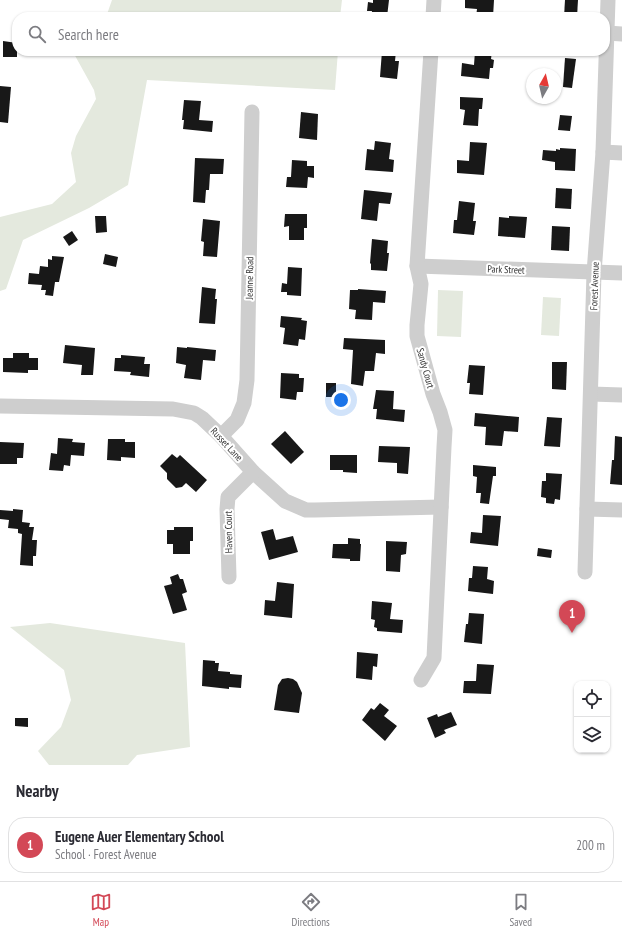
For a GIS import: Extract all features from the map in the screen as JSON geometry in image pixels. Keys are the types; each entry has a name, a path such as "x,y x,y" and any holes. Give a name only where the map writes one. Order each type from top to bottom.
{"street":[{"path":"433,12 434,0"},
{"name":"Forest Avenue","path":"608,0 608,12"},
{"path":"610,33 622,34"},
{"name":"Sandy Court","path":"421,680 434,658 445,430 423,361 416,325 420,284 418,266 431,56"},
{"name":"Forest Avenue","path":"585,572 594,273 603,152 606,56"},
{"name":"Jeanne Road","path":"221,436 237,420 244,404 247,380 252,112"},
{"path":"603,152 622,153"},
{"name":"Park Street","path":"418,266 622,273"},
{"path":"591,394 622,395"},
{"name":"Russet Lane","path":"0,406 174,409 194,413 202,418 221,436 253,472 285,500 306,510 441,508"},
{"name":"Haven Court","path":"229,577 228,497 253,472"},
{"path":"587,509 622,510"}],"shaded area":[{"path":"112,0 342,0 341,12 108,12"},
{"path":"75,56 338,56 335,90 147,80 128,185 89,208 23,240 6,289 0,291 0,217 52,204 76,182 71,153 76,136 96,99 94,90"},
{"path":"438,290 463,291 461,337 437,336"},
{"path":"543,297 561,298 559,336 541,335"},
{"path":"50,623 185,643 190,747 137,755 128,765 49,765 38,751 61,727 71,700 64,670 10,627"}],"building":[{"path":"373,0 389,0 388,12 367,11 368,2 373,3"},
{"path":"465,0 494,0 493,12 477,12 477,9 465,8"},
{"path":"565,0 578,0 577,12 564,12"},
{"path":"3,41 12,42 12,56 17,57 3,57"},
{"path":"382,56 396,56 395,61 399,61 397,79 380,77"},
{"path":"475,56 491,56 491,59 494,60 493,68 490,68 489,79 461,76 462,63 474,65"},
{"path":"565,58 576,59 572,88 563,87"},
{"path":"0,86 11,87 8,123 0,122"},
{"path":"460,97 483,98 482,109 479,109 478,126 463,125 465,110 460,109"},
{"path":"184,100 201,101 199,120 213,121 212,132 183,129 184,120 182,120"},
{"path":"301,112 318,114 317,140 299,138"},
{"path":"560,115 572,116 570,131 558,130"},
{"path":"375,141 391,143 389,159 394,160 393,172 365,170 367,149 374,150"},
{"path":"470,142 487,143 484,175 457,173 457,160 469,161"},
{"path":"560,148 576,149 575,171 555,170 555,162 542,160 543,150 556,151 556,149 560,150"},
{"path":"195,158 224,159 223,174 210,174 209,190 206,190 205,203 193,202"},
{"path":"292,160 307,161 307,166 314,166 314,178 308,177 307,188 286,187 287,177 291,177"},
{"path":"556,188 572,189 571,209 555,208"},
{"path":"364,190 392,193 390,204 379,203 377,221 361,219"},
{"path":"459,201 475,203 473,221 476,221 474,235 453,233 454,220 457,220"},
{"path":"285,214 307,214 307,228 304,228 304,240 289,240 289,226 284,227"},
{"path":"95,216 106,216 107,232 96,233"},
{"path":"509,216 527,217 525,238 498,236 499,217 509,218"},
{"path":"203,219 220,221 217,257 203,256 204,242 201,241"},
{"path":"552,226 570,227 569,251 551,250"},
{"path":"72,231 78,240 69,246 63,237"},
{"path":"372,239 388,241 387,253 389,253 387,271 371,270 370,263"},
{"path":"105,254 118,257 116,267 103,264"},
{"path":"52,256 64,257 59,282 55,282 53,296 45,295 46,290 41,290 42,285 28,284 29,273 39,274 40,266 48,267 48,259 52,260"},
{"path":"288,267 302,268 301,296 287,295 287,292 281,292 282,283 287,284"},
{"path":"202,287 216,289 215,299 217,299 215,324 199,323"},
{"path":"358,289 386,291 385,303 373,302 372,320 355,319 356,310 349,309 350,290"},
{"path":"281,316 302,318 301,320 307,321 305,340 299,339 298,346 283,344 285,328 280,327"},
{"path":"344,338 385,340 385,354 376,353 374,371 365,371 363,386 351,384 353,350 343,349"},
{"path":"65,345 95,348 93,375 81,375 82,365 63,363"},
{"path":"177,347 216,350 215,361 203,360 201,380 184,378 186,365 176,363"},
{"path":"13,353 29,353 29,358 38,358 38,370 28,370 28,373 3,372 3,358 13,358"},
{"path":"121,355 145,357 144,364 150,364 149,377 130,375 131,372 114,371 115,358 121,358"},
{"path":"552,362 567,362 566,390 552,389"},
{"path":"469,365 485,366 483,395 469,394 470,383 467,383"},
{"path":"281,373 299,374 299,378 304,378 303,392 297,392 296,400 280,398"},
{"path":"326,383 336,383 336,397 326,397"},
{"path":"376,390 394,391 393,409 405,410 404,422 376,419 377,409 373,409"},
{"path":"475,413 519,417 518,432 504,431 502,446 485,445 486,427 474,426"},
{"path":"547,417 562,418 560,447 544,446"},
{"path":"285,431 304,452 291,464 271,444"},
{"path":"615,436 622,437 622,485 610,484 612,460 614,460"},
{"path":"58,438 73,439 72,442 85,443 84,456 71,455 70,466 64,465 63,471 49,470 51,453 57,454"},
{"path":"108,439 125,439 125,442 135,442 135,458 121,457 121,461 107,460"},
{"path":"0,442 24,443 23,458 17,458 17,464 0,464"},
{"path":"379,446 410,447 408,474 397,473 397,463 378,462"},
{"path":"172,454 177,458 180,455 207,480 196,492 186,483 182,487 176,488 167,479 167,473 160,466"},
{"path":"330,455 357,455 357,473 343,472 343,470 330,470"},
{"path":"473,465 496,467 496,476 493,476 489,504 480,503 481,493 476,493 477,477 473,476"},
{"path":"546,473 562,474 560,500 555,499 554,504 546,503 546,498 541,497 542,481 546,481"},
{"path":"13,509 23,510 22,522 30,523 29,527 34,527 32,540 37,540 36,556 33,556 33,566 20,565 22,534 18,533 18,529 8,528 9,520 0,519 0,510 13,511"},
{"path":"483,515 501,516 498,546 470,543 471,532 482,533"},
{"path":"174,527 193,527 193,541 190,541 190,554 173,554 173,544 167,544 167,530 174,530"},
{"path":"273,529 276,540 293,536 298,552 269,560 261,532"},
{"path":"348,538 360,539 360,561 332,558 333,544 348,544"},
{"path":"386,541 407,542 406,554 401,555 400,572 386,571"},
{"path":"538,548 552,550 551,558 537,556"},
{"path":"473,566 488,567 487,579 494,581 493,594 468,591 469,578 472,578"},
{"path":"178,574 180,579 183,579 187,592 182,594 187,610 173,614 164,586 172,584 170,577"},
{"path":"277,582 294,584 292,618 264,615 265,600 275,601"},
{"path":"372,601 392,603 390,619 403,620 402,633 377,631 377,628 374,627 375,620 371,619"},
{"path":"469,613 484,614 482,644 464,642"},
{"path":"357,652 378,654 377,667 373,666 372,680 356,678"},
{"path":"203,660 215,661 215,663 219,663 218,671 242,675 241,688 229,687 229,689 202,686"},
{"path":"477,664 494,665 491,694 463,693 464,681 476,681"},
{"path":"288,678 297,682 302,693 299,713 274,710 278,685 282,679"},
{"path":"380,703 389,710 384,716 397,726 385,741 362,720 371,708 374,710"},
{"path":"451,712 457,725 444,730 446,733 435,738 427,718 437,714 438,717"},
{"path":"15,718 28,718 28,727 15,726"}],"place":[{"name":"Eugene Auer Elementary School","path":"572,633"}]}
